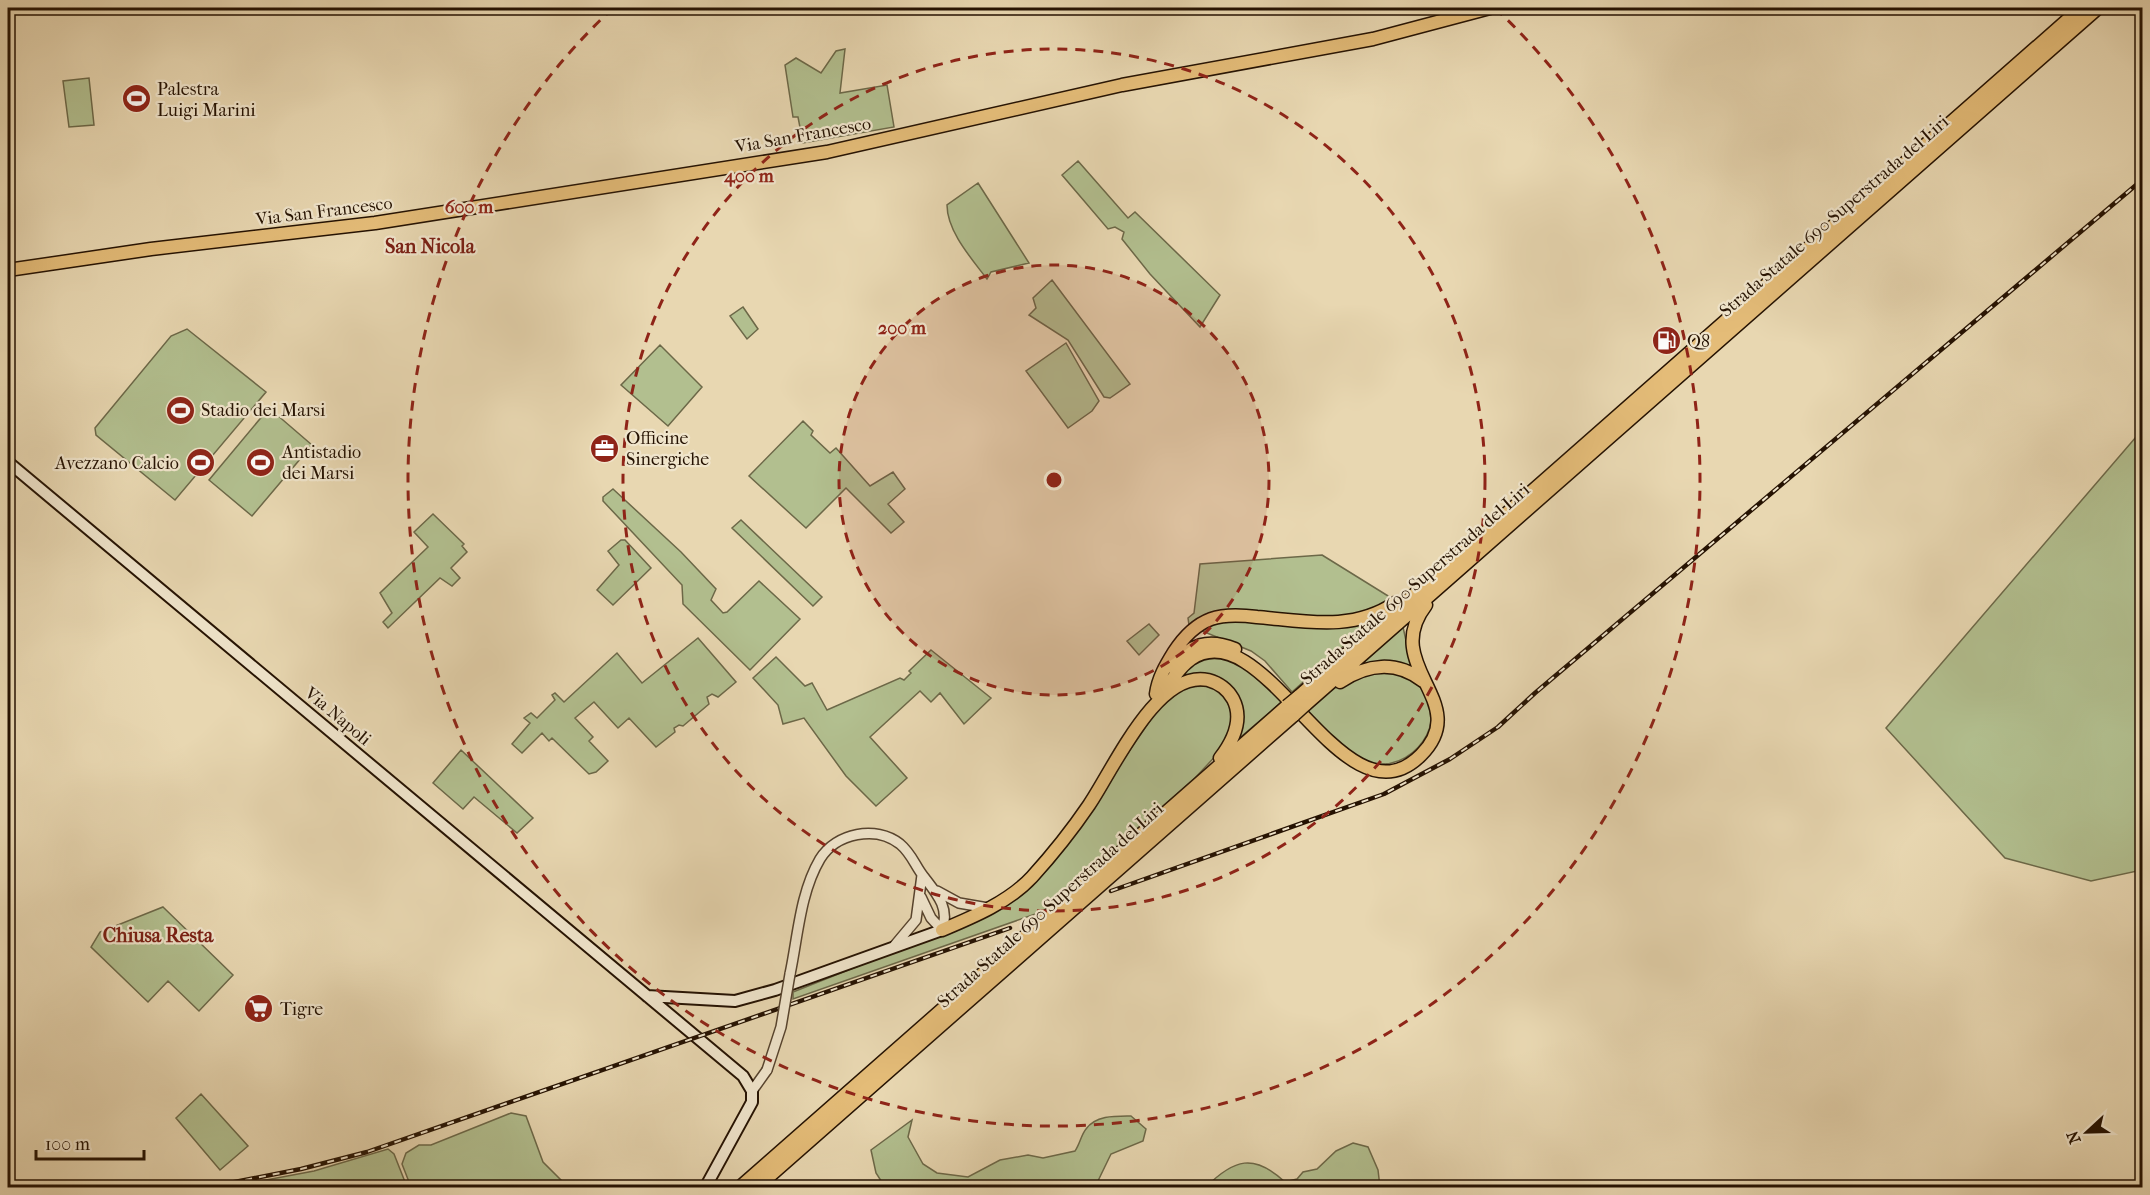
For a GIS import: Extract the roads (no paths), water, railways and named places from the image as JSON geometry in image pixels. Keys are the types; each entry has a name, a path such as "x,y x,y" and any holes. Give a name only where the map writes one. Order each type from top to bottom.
{"main road":[{"name":"Via San Francesco","path":"8,270 163,248 375,224 827,152 1122,86 1373,39 1490,8"},
{"name":"Strada Statale 690 Superstrada del Liri","path":"756,1188 1017,952 1190,790 1298,708 1442,569 2081,8"},
{"name":"Strada Statale 690 Superstrada del Liri","path":"739,1188 1100,882 2098,8"},
{"name":"Via Napoli","path":"8,462 739,1072 752,1091"},
{"path":"1158,696 1159,680 1173,654 1187,636 1205,621 1232,615 1324,623 1354,621 1380,612 1442,569"},
{"path":"646,996 735,1001 775,990 890,950 942,930 1009,897 1031,879 1088,806 1150,710 1169,670 1185,652 1200,644 1214,642 1238,650 1263,666 1336,748 1359,764 1382,771 1401,767 1421,755 1436,729 1437,707 1424,681 1412,648 1412,628 1418,616 1443,583"},
{"path":"1298,708 1347,677 1367,668 1401,669 1424,681"},
{"path":"1158,696 1179,685 1200,679 1221,686 1235,704 1237,723 1230,743 1190,790"},
{"path":"705,1188 751,1103 752,1091"}],"street":[{"path":"752,1091 767,1070 781,1027 805,896 821,858 831,846 859,835 884,835 900,844 914,858 922,875 935,890 943,905 946,920 942,930 931,918 921,897"},
{"path":"890,950 902,939 916,920 921,897 922,875"},
{"path":"935,890 959,903 988,908"}],"railway":[{"path":"1111,891 1384,794 1450,759 1498,727 1535,693 2142,180"},
{"path":"204,1188 301,1169 367,1152 1010,928"}],"place":[{"name":"Palestra Luigi Marini","path":"136,99"},
{"name":"Q8","path":"1666,341"},
{"name":"Stadio dei Marsi","path":"180,410"},
{"name":"Officine Sinergiche","path":"605,448"},
{"name":"Antistadio dei Marsi","path":"261,462"},
{"name":"Avezzano Calcio","path":"200,463"},
{"name":"Tigre","path":"259,1009"}],"district":[{"name":"San Nicola","path":"430,246"},
{"name":"Chiusa Resta","path":"158,935"}]}
